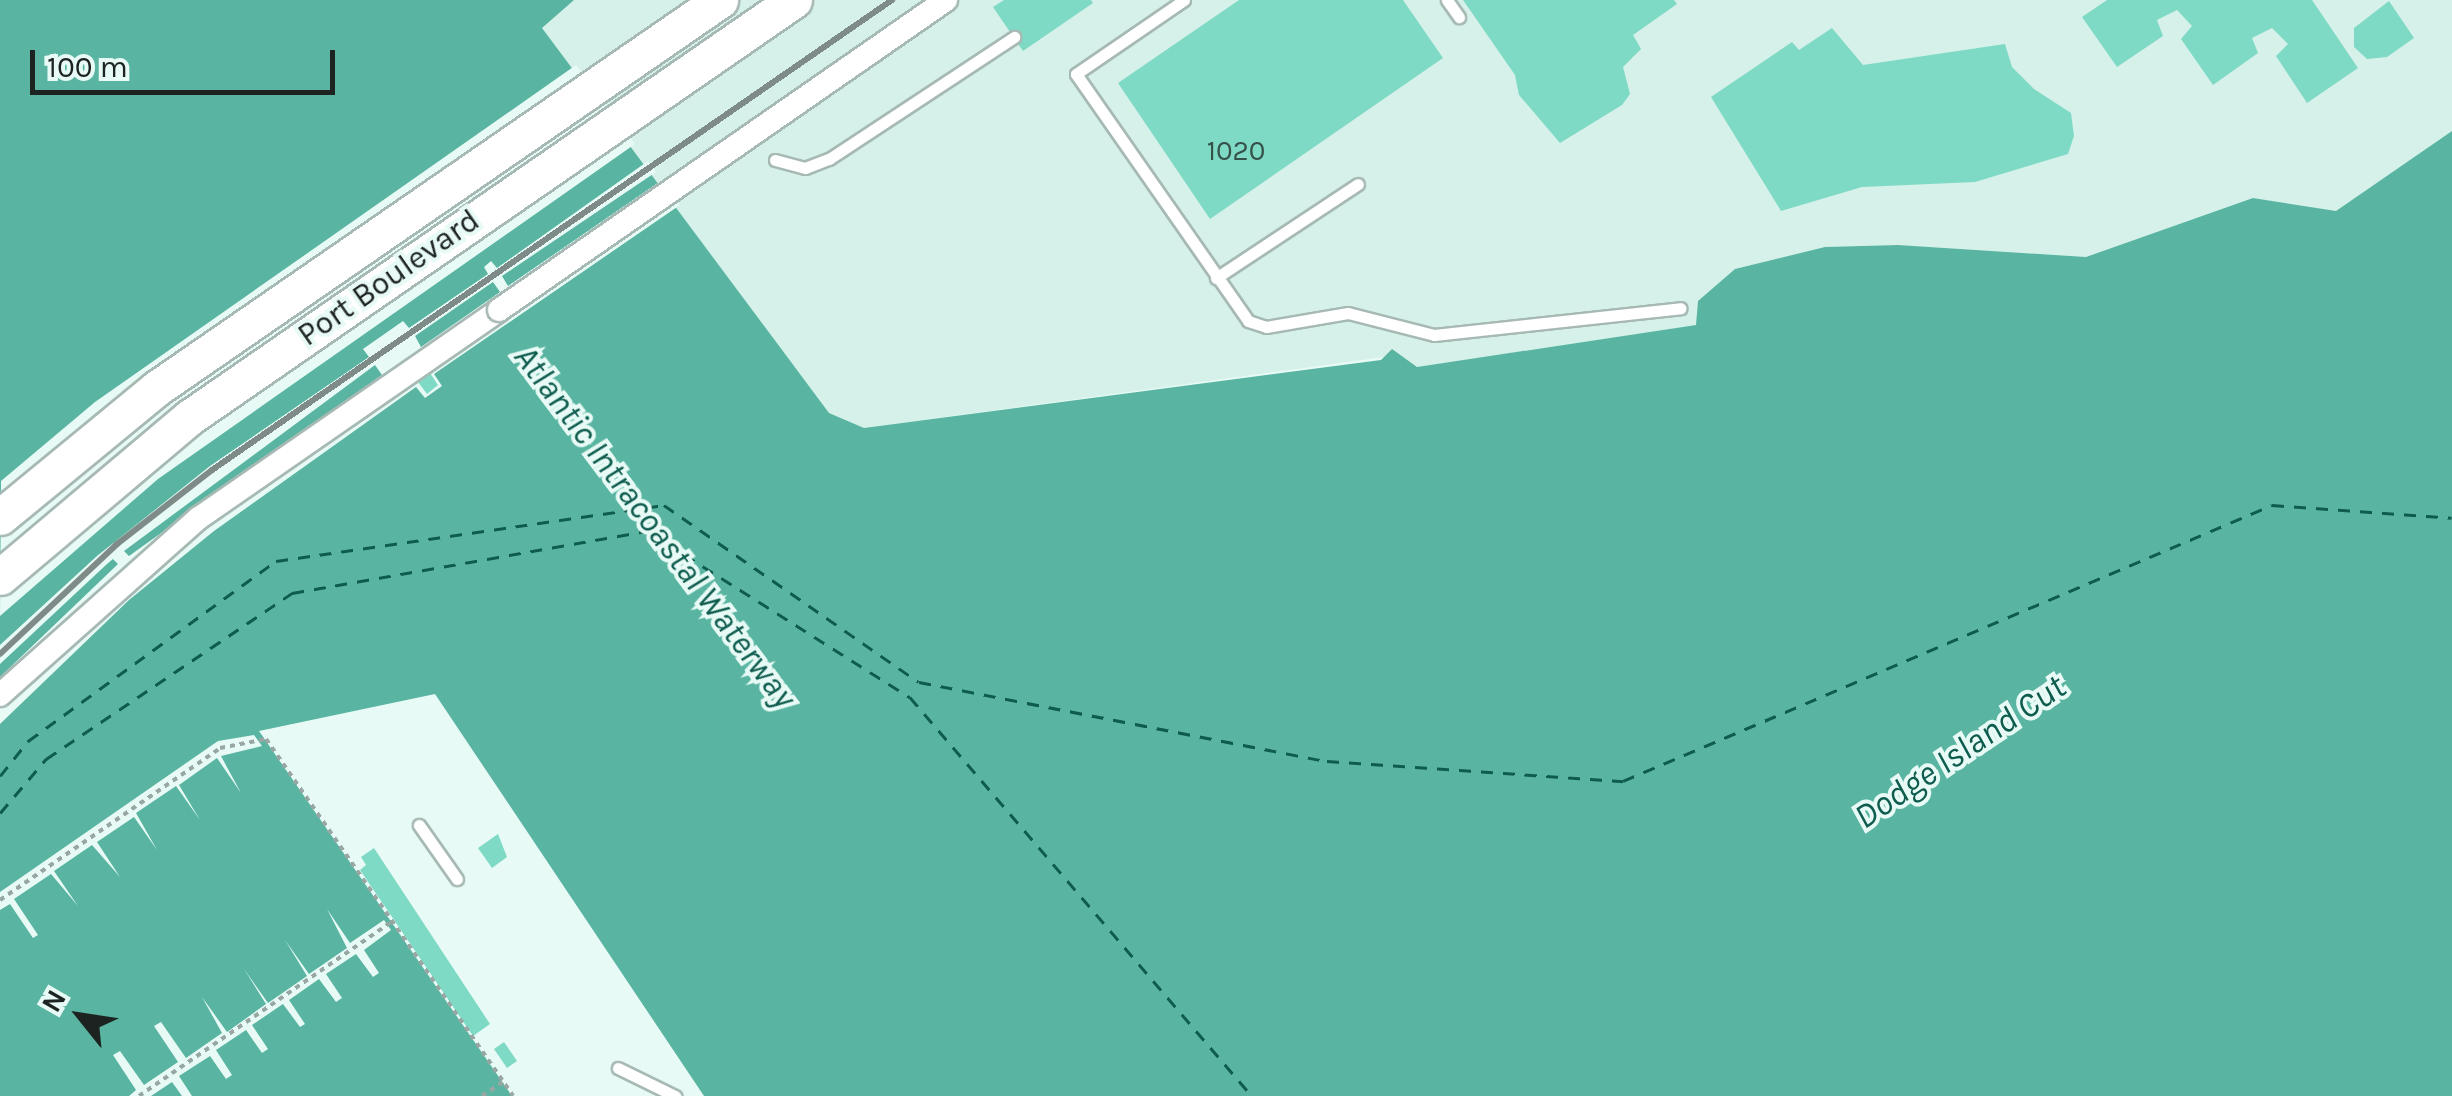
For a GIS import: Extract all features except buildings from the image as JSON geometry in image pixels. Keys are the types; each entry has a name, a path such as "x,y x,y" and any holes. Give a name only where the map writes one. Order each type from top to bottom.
{"main road":[{"name":"Port Boulevard","path":"0,517 157,388 720,0"},
{"name":"Port Boulevard","path":"0,576 190,418 794,0"}],"street":[{"path":"0,695 199,518 946,0"}],"lane":[{"path":"1184,0 1076,74 1248,321 1266,327 1348,314 1434,335 1680,308"},
{"path":"1447,0 1460,17"},
{"path":"774,160 806,168 829,159 1014,37"},
{"path":"1216,278 1358,184"},
{"path":"419,825 457,880"},
{"path":"618,1068 675,1096"}],"path":[{"path":"0,900 220,748 266,738 513,1096"},
{"path":"139,1096 393,921"},
{"path":"482,1096 503,1082"}],"shaded area":[{"path":"574,0 2452,0 2452,131 2336,211 2253,198 2086,257 1898,245 1825,247 1735,269 1698,301 1697,325 1417,367 1391,356 864,428 829,413 541,28"}],"water":[{"path":"0,0 574,0 542,28 829,413 864,428 1381,360 1392,349 1417,367 1696,325 1698,301 1735,269 1825,247 1898,245 2086,257 2253,198 2336,211 2452,131 2452,1096 704,1096 435,694 259,731 512,1096 0,1096"}],"pier":[{"path":"576,65 635,144 158,479 0,616 1,481 95,402"},
{"path":"648,161 656,172 502,276 508,286 662,180 680,205 434,374 442,386 425,398 416,387 214,531 129,600 0,724 0,677 118,564 113,559 107,564 0,664 0,645 97,556 210,466 369,357 363,349 403,321 409,328 488,274 484,267 491,261 497,268","holes":["493,282 500,292 421,347 415,336","375,365 382,375 129,556 124,551"]},
{"path":"254,735 262,746 221,756 241,793 217,758 179,785 200,820 176,786 136,813 157,850 134,817 97,842 120,877 92,845 54,871 78,906 51,874 14,899 38,935 33,938 10,904 0,910 0,892 218,741"},
{"path":"327,909 350,943 384,920 391,930 364,950 379,973 373,977 356,954 326,974 342,998 336,1002 319,979 289,1000 305,1024 300,1027 283,1004 252,1025 268,1049 262,1053 246,1030 216,1050 232,1075 226,1079 210,1056 179,1076 192,1096 182,1096 172,1082 151,1096 129,1096 136,1090 113,1055 120,1051 144,1085 178,1062 154,1026 161,1022 186,1058 222,1033 202,997 227,1032 266,1004 244,969 268,1003 307,976 285,940 309,974 347,948"}],"ferry route":[{"path":"0,776 28,741 276,561 664,505 919,682 1327,761 1623,781 2272,505 2452,518"},
{"path":"0,813 46,759 292,593 647,531 910,697 1252,1096"}],"railway":[{"path":"0,654 117,544 212,470 892,0"}],"water label":[{"name":"Atlantic Intracoastal Waterway","path":"655,527"},
{"name":"Dodge Island Cut","path":"1960,752"}]}
